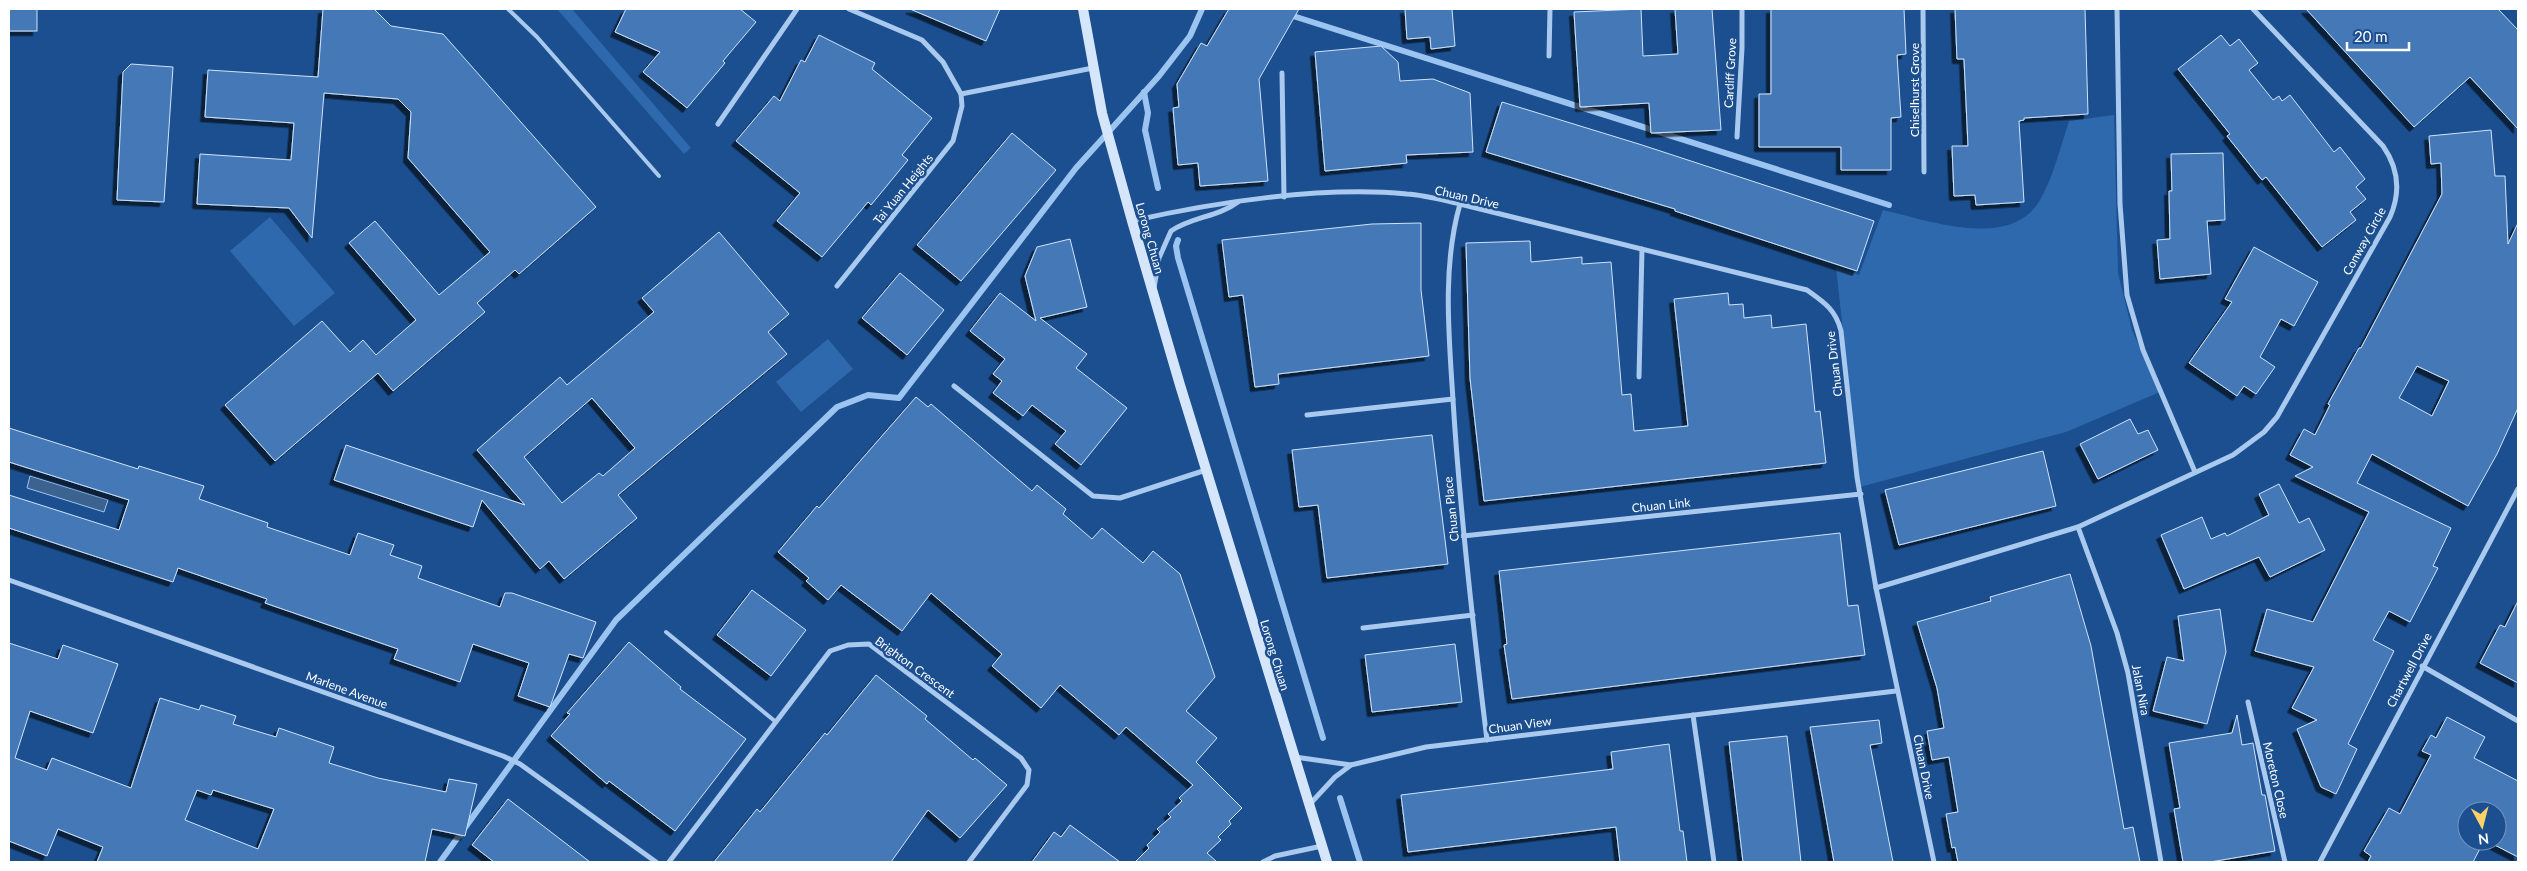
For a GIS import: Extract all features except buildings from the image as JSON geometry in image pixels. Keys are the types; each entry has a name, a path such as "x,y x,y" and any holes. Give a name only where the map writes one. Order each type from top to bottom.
{"street":[{"path":"718,124 797,9"},
{"path":"849,9 922,40 943,62 961,94 1093,68"},
{"name":"Lorong Chuan","path":"1083,9 1093,68 1110,145 1153,295 1327,862"},
{"path":"1549,56 1550,9"},
{"name":"Cardiff Grove","path":"1737,137 1742,48 1742,9"},
{"name":"Chiselhurst Grove","path":"1923,9 1924,172"},
{"path":"2123,9 2117,9 2119,195 2127,296 2143,350 2195,472"},
{"name":"Conway Circle","path":"2078,527 2240,450 2264,432 2277,417 2390,217 2397,198 2398,189 2394,169 2383,146 2253,9"},
{"path":"1282,73 1284,197"},
{"name":"Tai Yuan Heights","path":"837,286 953,141 961,117 961,94"},
{"name":"Chuan Drive","path":"1132,221 1208,205 1284,197 1333,194 1408,194 1460,204 1807,290 1829,306 1838,320 1841,331 1857,477 1876,588 1896,691 1934,862"},
{"path":"1153,295 1159,258 1171,231 1196,219 1228,210 1239,202"},
{"name":"Chuan Place","path":"1460,204 1451,256 1448,334 1463,536 1487,740"},
{"path":"1640,377 1642,249"},
{"path":"954,386 1094,496 1120,498 1207,470"},
{"path":"1307,415 1453,399"},
{"name":"Chartwell Drive","path":"2320,862 2422,666 2518,489"},
{"name":"Chuan Link","path":"1463,536 1861,494"},
{"path":"1876,588 2078,527"},
{"name":"Jalan Nira","path":"2078,527 2117,632 2128,673 2160,862"},
{"name":"Marlene Avenue","path":"9,580 503,756 532,772 656,862"},
{"path":"1364,628 1473,615"},
{"name":"Brighton Crescent","path":"669,862 830,651 848,644 869,644 1021,758 1029,770 1027,785 969,862"},
{"path":"2422,666 2518,721"},
{"name":"Chuan View","path":"1294,756 1351,765 1426,747 1896,691"},
{"name":"Moreton Close","path":"2248,702 2285,862"},
{"path":"1693,715 1714,862"},
{"name":"Chuan View","path":"1308,805 1335,777 1351,765"},
{"path":"1263,862 1275,856 1322,846"}],"lane":[{"path":"508,9 537,37 659,176"},
{"path":"666,632 776,722"}],"shaded area":[{"path":"557,9 572,9 691,148 684,154"},
{"path":"2114,115 2118,273 2132,330 2160,392 2066,432 1860,487 1836,267 1859,275 1883,210 1945,225 1967,228 1989,228 2009,224 2026,215 2040,200 2045,191 2069,121"},
{"path":"270,217 335,293 294,326 230,251"},
{"path":"828,339 853,369 801,412 776,382"},
{"path":"30,476 108,500 104,512 27,488"}],"waterway":[{"path":"440,862 616,620 837,407 868,395 899,398 1076,168 1159,76 1190,36 1202,9"},
{"path":"1271,9 1889,205"},
{"path":"1144,92 1148,113 1145,130 1158,188"},
{"path":"1178,240 1176,246 1178,258 1323,738"},
{"path":"1340,798 1360,862"}]}
